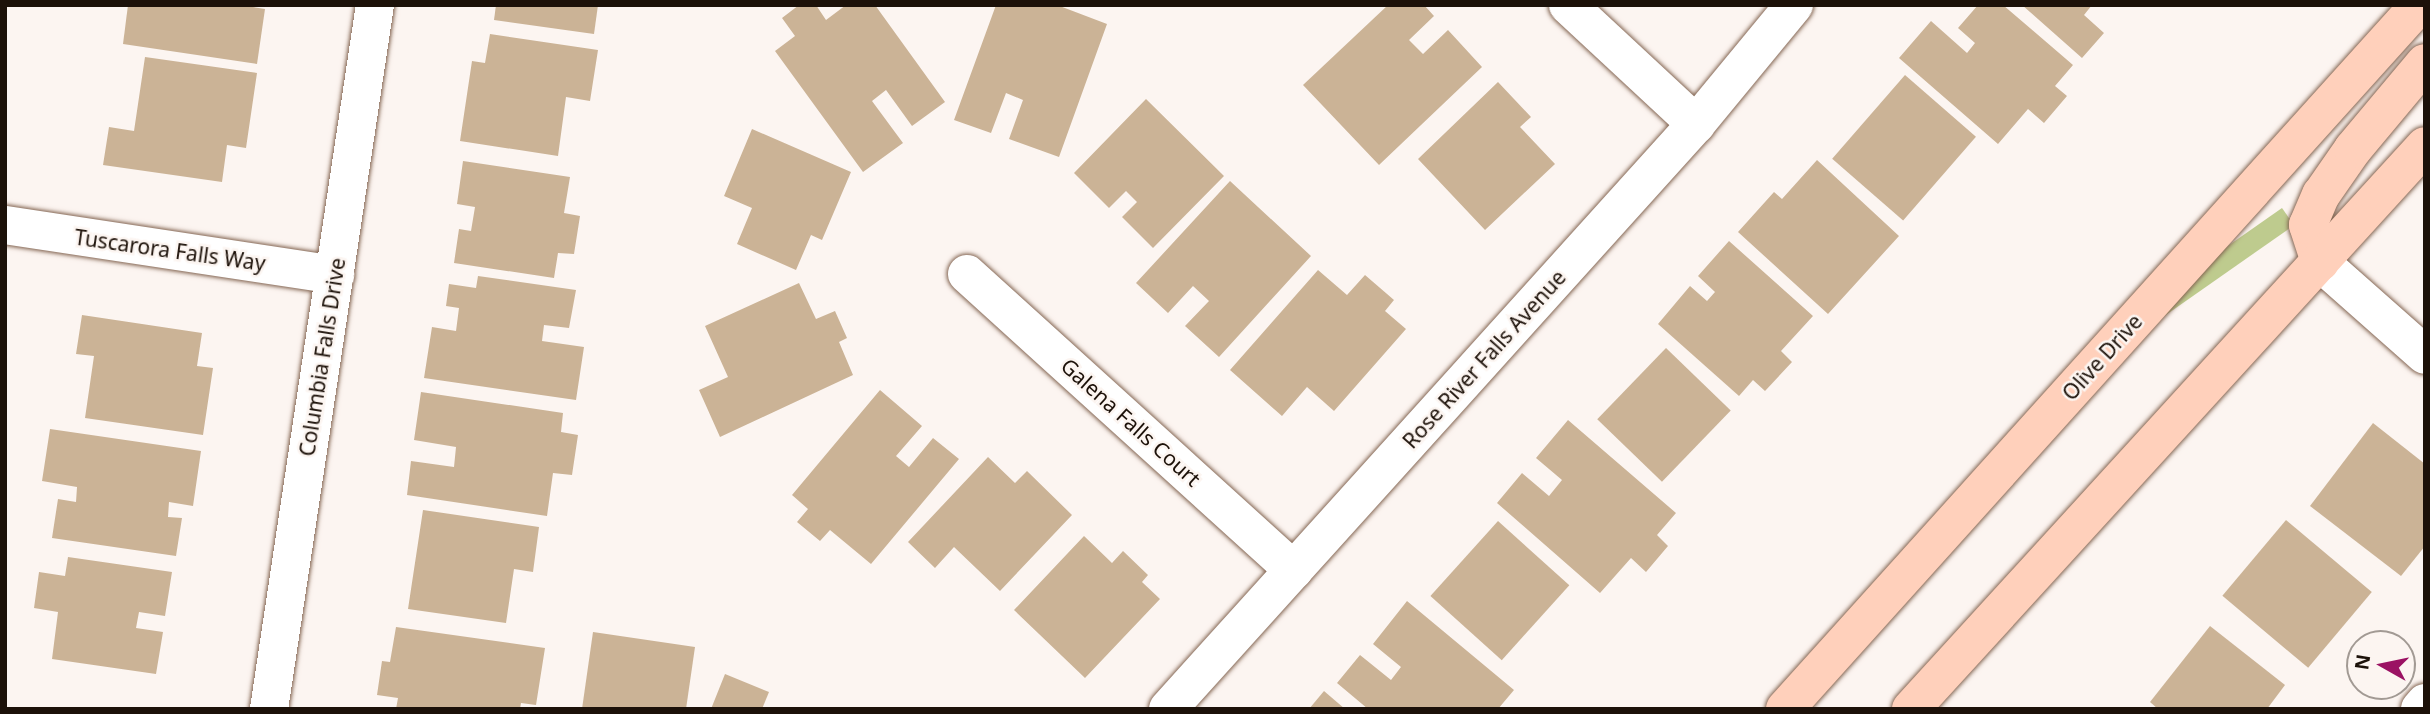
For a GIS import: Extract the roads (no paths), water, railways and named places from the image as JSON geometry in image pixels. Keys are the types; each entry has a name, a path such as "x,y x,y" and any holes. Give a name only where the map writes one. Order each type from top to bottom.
{"main road":[{"name":"Olive Drive","path":"1785,709 2419,5"},
{"path":"2320,262 2308,225 2321,195 2353,149 2425,63"},
{"path":"1911,709 2425,146"}],"street":[{"name":"Columbia Falls Drive","path":"270,709 375,5"},
{"path":"1568,5 1696,124"},
{"name":"Rose River Falls Avenue","path":"1168,709 1696,124 1794,5"},
{"name":"Tuscarora Falls Way","path":"5,225 335,275"},
{"path":"2320,262 2425,355"},
{"name":"Galena Falls Court","path":"967,274 1294,569"},
{"path":"2420,709 2425,703"}]}
